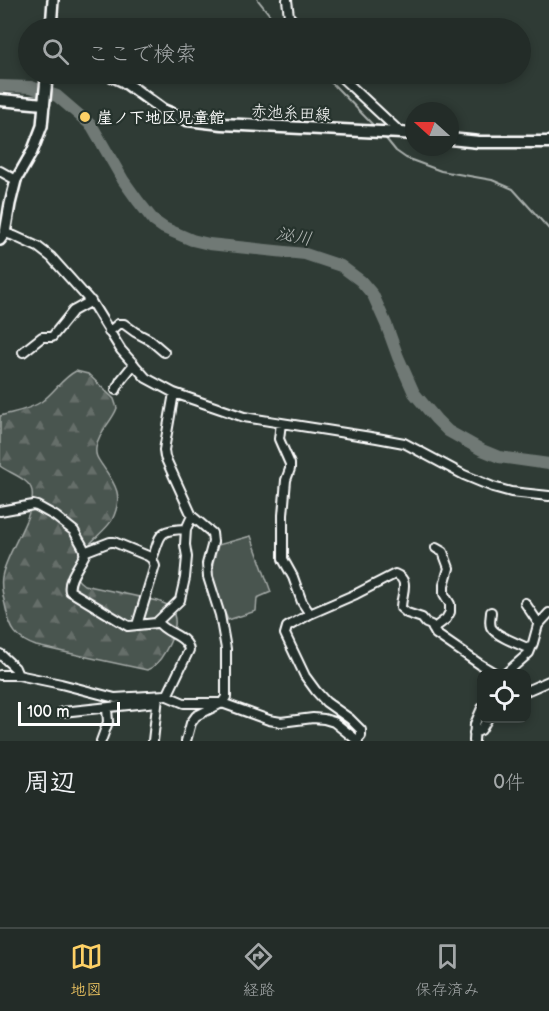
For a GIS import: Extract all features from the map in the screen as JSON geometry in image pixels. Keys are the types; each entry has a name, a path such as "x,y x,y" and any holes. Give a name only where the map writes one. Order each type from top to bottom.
{"main road":[{"path":"0,100 44,102 46,84"},
{"name":"赤池糸田線","path":"127,84 163,110 187,120 222,124 405,133"},
{"path":"459,140 549,142"}],"street":[{"path":"52,18 53,0"},
{"path":"287,0 291,18"},
{"path":"349,84 401,133"},
{"path":"44,102 42,126 32,152 16,180 3,237 14,236 38,247 51,257 91,302 121,350 153,382 174,393 237,415 404,443 493,488 549,496"},
{"path":"0,171 16,180"},
{"path":"23,352 42,337 52,337 73,311 91,302"},
{"path":"109,332 118,324 124,324 150,340 164,352"},
{"path":"117,390 121,380 134,364"},
{"path":"174,393 164,450 165,458 192,516 212,533 213,542 207,564 208,577 220,615 226,649 226,697 222,703 196,716 191,723 186,741"},
{"path":"281,423 279,439 290,464 284,503 283,559 293,577 302,602 310,614"},
{"path":"0,511 38,506 74,531 83,547 84,554 71,580 70,591 128,626 158,622 180,600 187,557 186,529 192,516"},
{"path":"152,560 164,531 186,529"},
{"path":"84,552 114,542 148,556 152,560 155,566 137,625"},
{"path":"433,629 446,619 450,612 450,604 444,594 449,568 443,552 436,548"},
{"path":"0,675 18,675 115,698 172,697 184,703 222,703 281,722 324,719 334,722 358,741 361,730 316,691 305,676 285,634 287,627 310,614 395,574 405,582 401,608 407,614 422,618 436,634 488,669"},
{"path":"525,603 539,624"},
{"path":"491,612 490,625 493,630 531,649"},
{"path":"511,669 529,653 539,624 549,613"},
{"path":"153,741 160,698 189,650 189,645 185,641 161,627 158,622"},
{"path":"0,654 15,668 18,675"},
{"path":"531,689 549,681"},
{"path":"63,712 107,708 160,698"},
{"path":"101,741 108,722 107,708"},
{"path":"474,737 477,719"},
{"path":"474,737 485,723"}],"green space":[{"path":"76,371 88,374 114,399 117,408 99,437 96,455 111,479 118,497 116,512 112,520 83,551 74,569 76,577 84,585 158,601 170,606 175,620 172,637 157,663 147,670 36,646 23,640 15,632 8,616 2,589 2,577 30,511 32,491 27,483 0,466 0,416 36,405"},
{"path":"251,536 271,592 257,598 256,611 228,620 212,575 218,545"}],"waterway":[{"path":"258,0 272,18"},
{"path":"333,84 375,127"},
{"name":"泌川","path":"0,86 31,87 57,96 92,126 123,180 154,221 164,228 192,240 209,244 305,254 341,266 361,281 373,295 414,393 448,431 499,457 549,464"},
{"path":"383,135 396,151 406,158 441,171 492,180 513,189 549,229"}],"place":[{"name":"崖ノ下地区児童館","path":"85,117"}]}
